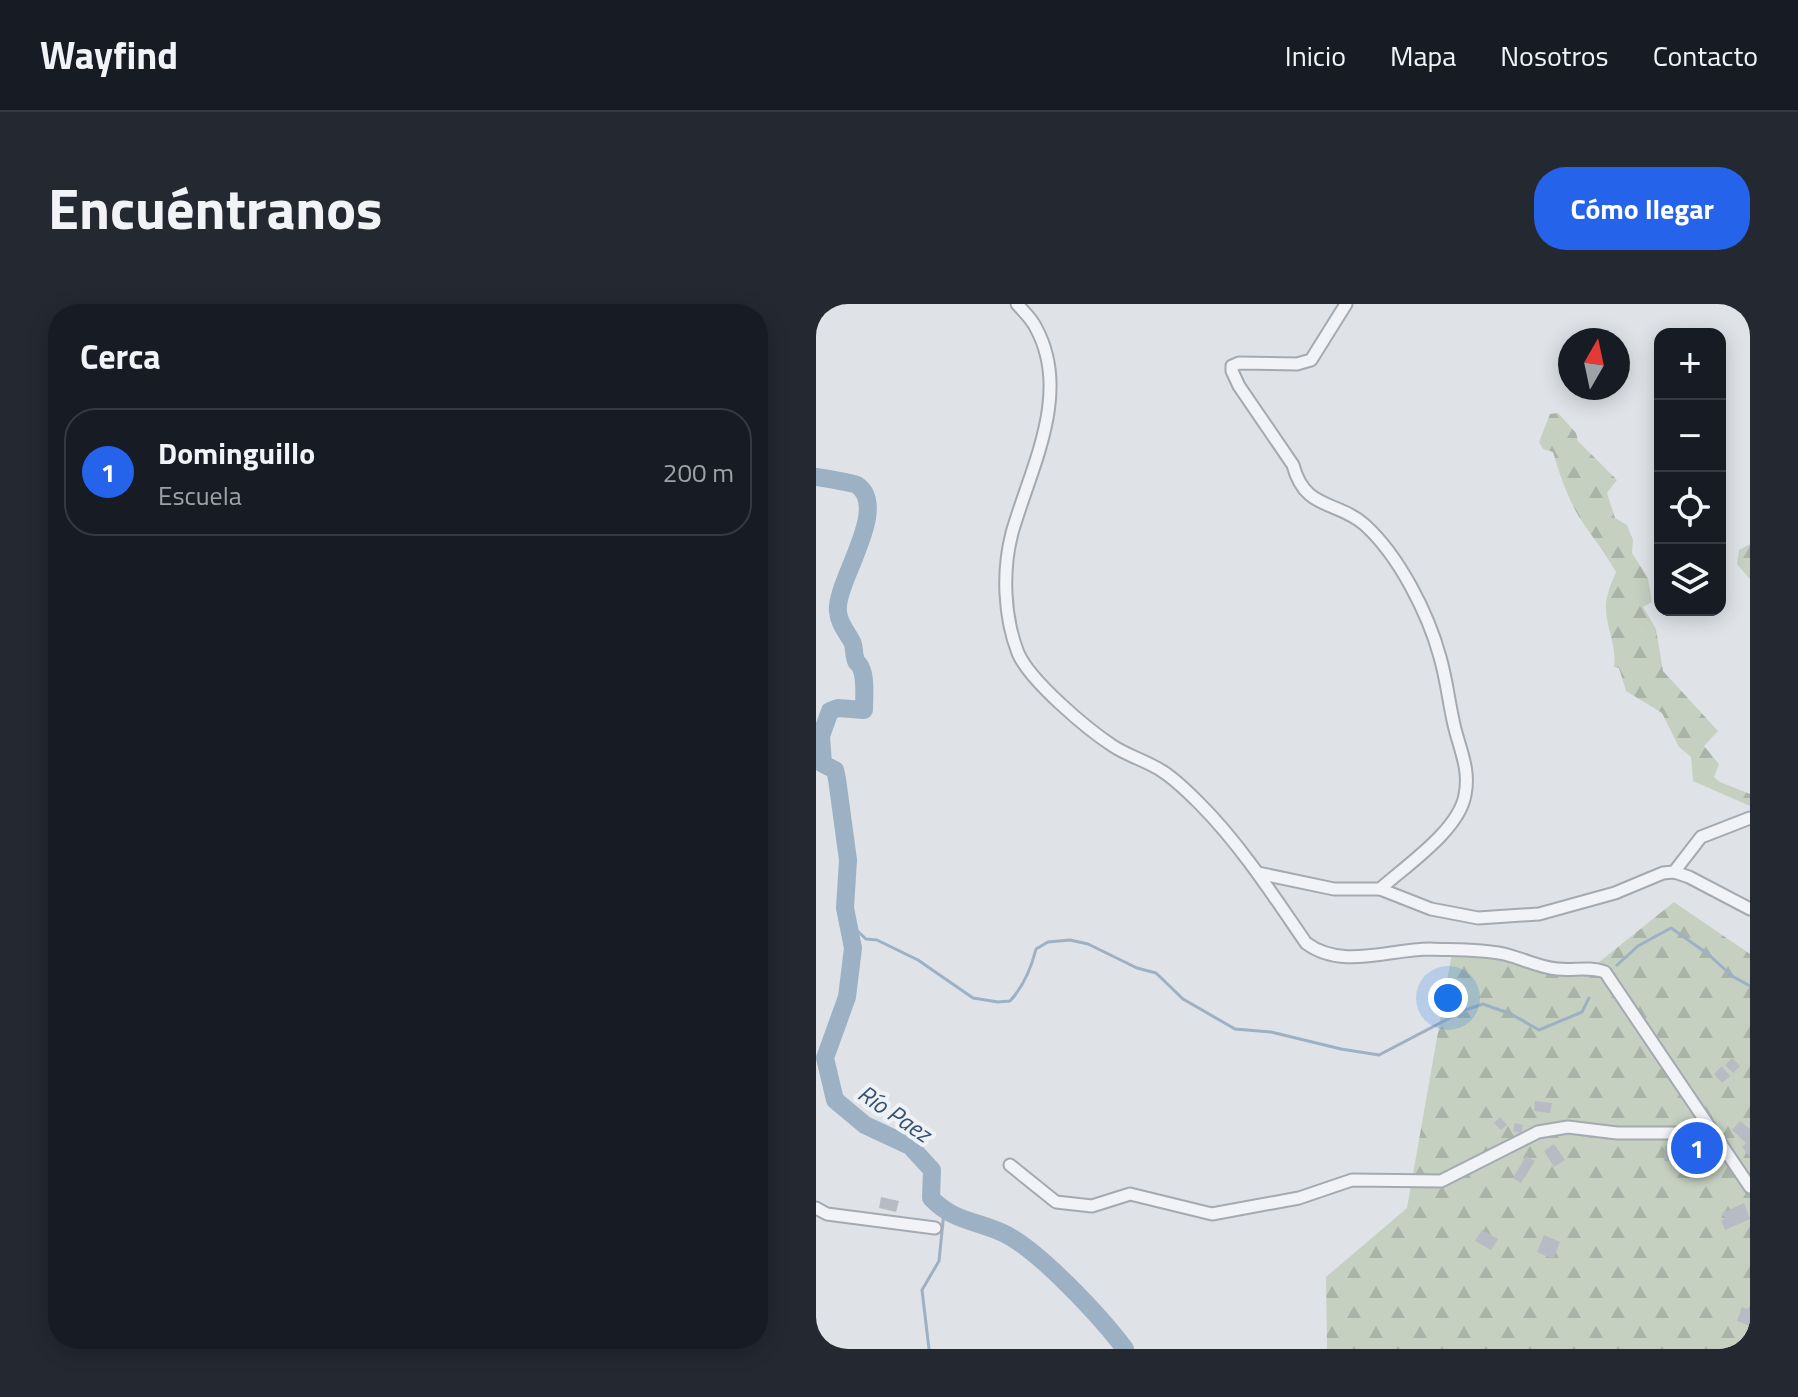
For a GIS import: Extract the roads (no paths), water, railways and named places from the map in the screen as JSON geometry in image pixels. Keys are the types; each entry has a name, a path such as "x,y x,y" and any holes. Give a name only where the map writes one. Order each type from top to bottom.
{"street":[{"path":"1017,304 1036,327 1046,358 1050,388 1047,420 1012,533 1007,563 1006,604 1018,652 1027,670 1113,746 1162,771 1199,803 1258,873 1306,943 1328,956 1427,949 1502,954 1554,969 1587,968 1605,972 1750,1187"},
{"path":"1346,304 1311,360 1297,364 1239,363 1232,366 1232,371 1312,498 1364,524 1389,551 1426,616 1440,657 1455,730 1466,763 1465,797 1449,827 1380,889"},
{"path":"1674,872 1701,837 1750,818"},
{"path":"1258,873 1334,889 1380,889 1431,909 1478,918 1539,914 1615,893 1663,873 1674,872 1750,909"},
{"path":"1010,1165 1056,1202 1092,1206 1130,1194 1212,1214 1299,1198 1352,1180 1441,1181 1538,1132 1568,1127 1617,1133 1713,1133"},
{"path":"816,1208 827,1214 935,1228"}],"waterway":[{"name":"Río Paez","path":"816,477 857,485 866,496 868,510 865,528 839,599 838,612 853,644 856,662 863,672 864,710 838,708 830,711 821,736 823,764 835,770 837,779 848,860 845,908 853,948 847,997 825,1058 835,1100 865,1125 910,1146 932,1170 931,1198 948,1212 1003,1233 1033,1253 1085,1302 1125,1349"},
{"path":"848,922 866,939 877,940 918,960 973,998 1010,1001 1026,977 1036,949 1048,942 1070,940 1088,944 1137,968 1156,973 1183,999 1235,1029 1271,1032 1379,1055 1465,1010 1483,1004 1511,1014 1539,1030 1582,1012 1589,998"},
{"path":"1617,965 1638,946 1671,928 1708,954 1732,976 1750,986"},
{"path":"929,1349 922,1290 939,1261 944,1212"}],"place":[{"name":"Dominguillo","path":"1697,1148"}]}
